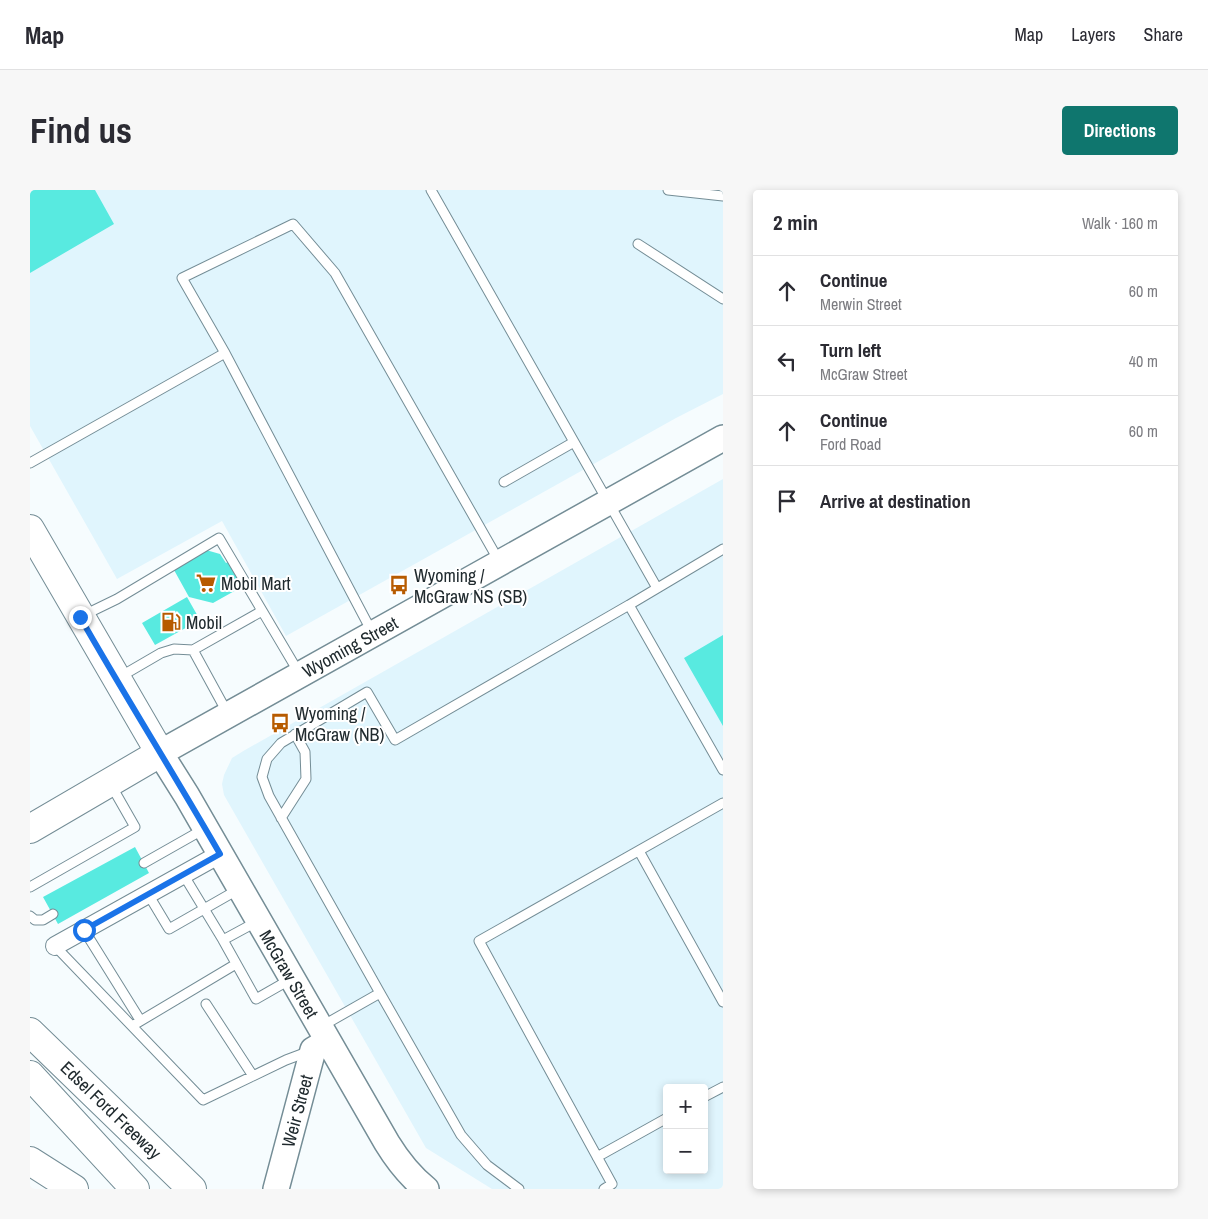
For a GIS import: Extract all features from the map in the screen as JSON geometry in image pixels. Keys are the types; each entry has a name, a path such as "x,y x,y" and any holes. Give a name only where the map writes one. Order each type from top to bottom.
{"main road":[{"path":"30,530 160,754"},
{"name":"Wyoming Street","path":"30,829 160,754"},
{"path":"30,817 59,812"},
{"name":"Edsel Ford Freeway","path":"30,1032 192,1189"},
{"name":"Edsel Ford Freeway","path":"30,1075 135,1189"},
{"path":"30,1161 74,1189"}],"street":[{"name":"Wyoming Street","path":"160,754 723,438"},
{"name":"McGraw Street","path":"160,754 292,979 320,1040 395,1156 415,1180 426,1189"},
{"path":"54,946 220,854"},
{"name":"Weir Street","path":"276,1189 320,1040"}],"lane":[{"path":"431,190 657,588"},
{"path":"668,190 723,196"},
{"path":"373,634 225,353 182,278 293,224 335,273 501,563"},
{"path":"638,244 723,299"},
{"path":"30,463 225,353"},
{"path":"504,482 574,442"},
{"path":"80,617 117,599 219,538 300,675"},
{"path":"519,1189 487,1165 461,1135 269,796 262,777 267,759 281,743 367,692 395,740 723,549"},
{"path":"629,604 723,770"},
{"path":"115,679 161,652 174,649 193,650 262,610"},
{"path":"193,650 229,715"},
{"path":"281,818 306,779 305,752 295,734"},
{"path":"30,887 135,826 110,783"},
{"path":"604,1189 612,1184 479,941 723,804"},
{"path":"144,863 205,828"},
{"path":"638,851 723,1002"},
{"path":"183,874 256,999 292,979"},
{"path":"148,894 169,929 240,888"},
{"path":"30,916 35,920 43,920 52,914"},
{"path":"222,940 258,921"},
{"path":"84,930 140,1020"},
{"path":"54,946 203,1100 320,1040 380,993"},
{"path":"132,1026 236,964"},
{"path":"206,1004 253,1076"},
{"path":"708,1095 723,1087"},
{"path":"597,1157 663,1120"}],"shaded area":[{"path":"30,190 723,190 723,394 676,418 286,636 222,521 117,579 30,426"},
{"path":"723,479 723,1189 492,1189 426,1148 224,795 222,784 232,758"}],"building":[{"path":"30,190 95,190 114,224 30,273"},
{"path":"206,550 220,554 226,563 230,561 241,580 235,584 238,589 213,603 189,597 174,570 176,569 175,567"},
{"path":"187,597 200,620 155,645 142,623"},
{"path":"723,635 723,726 684,658"},
{"path":"135,847 149,873 58,924 43,897"}],"place":[{"name":"Mobil Mart","path":"206,583"},
{"name":"Wyoming / McGraw NS (SB)","path":"399,585"},
{"name":"Mobil","path":"171,622"},
{"name":"Wyoming / McGraw (NB)","path":"280,723"}],"route":[{"path":"80,617 140,722 187,796 220,854 84,930"}]}
